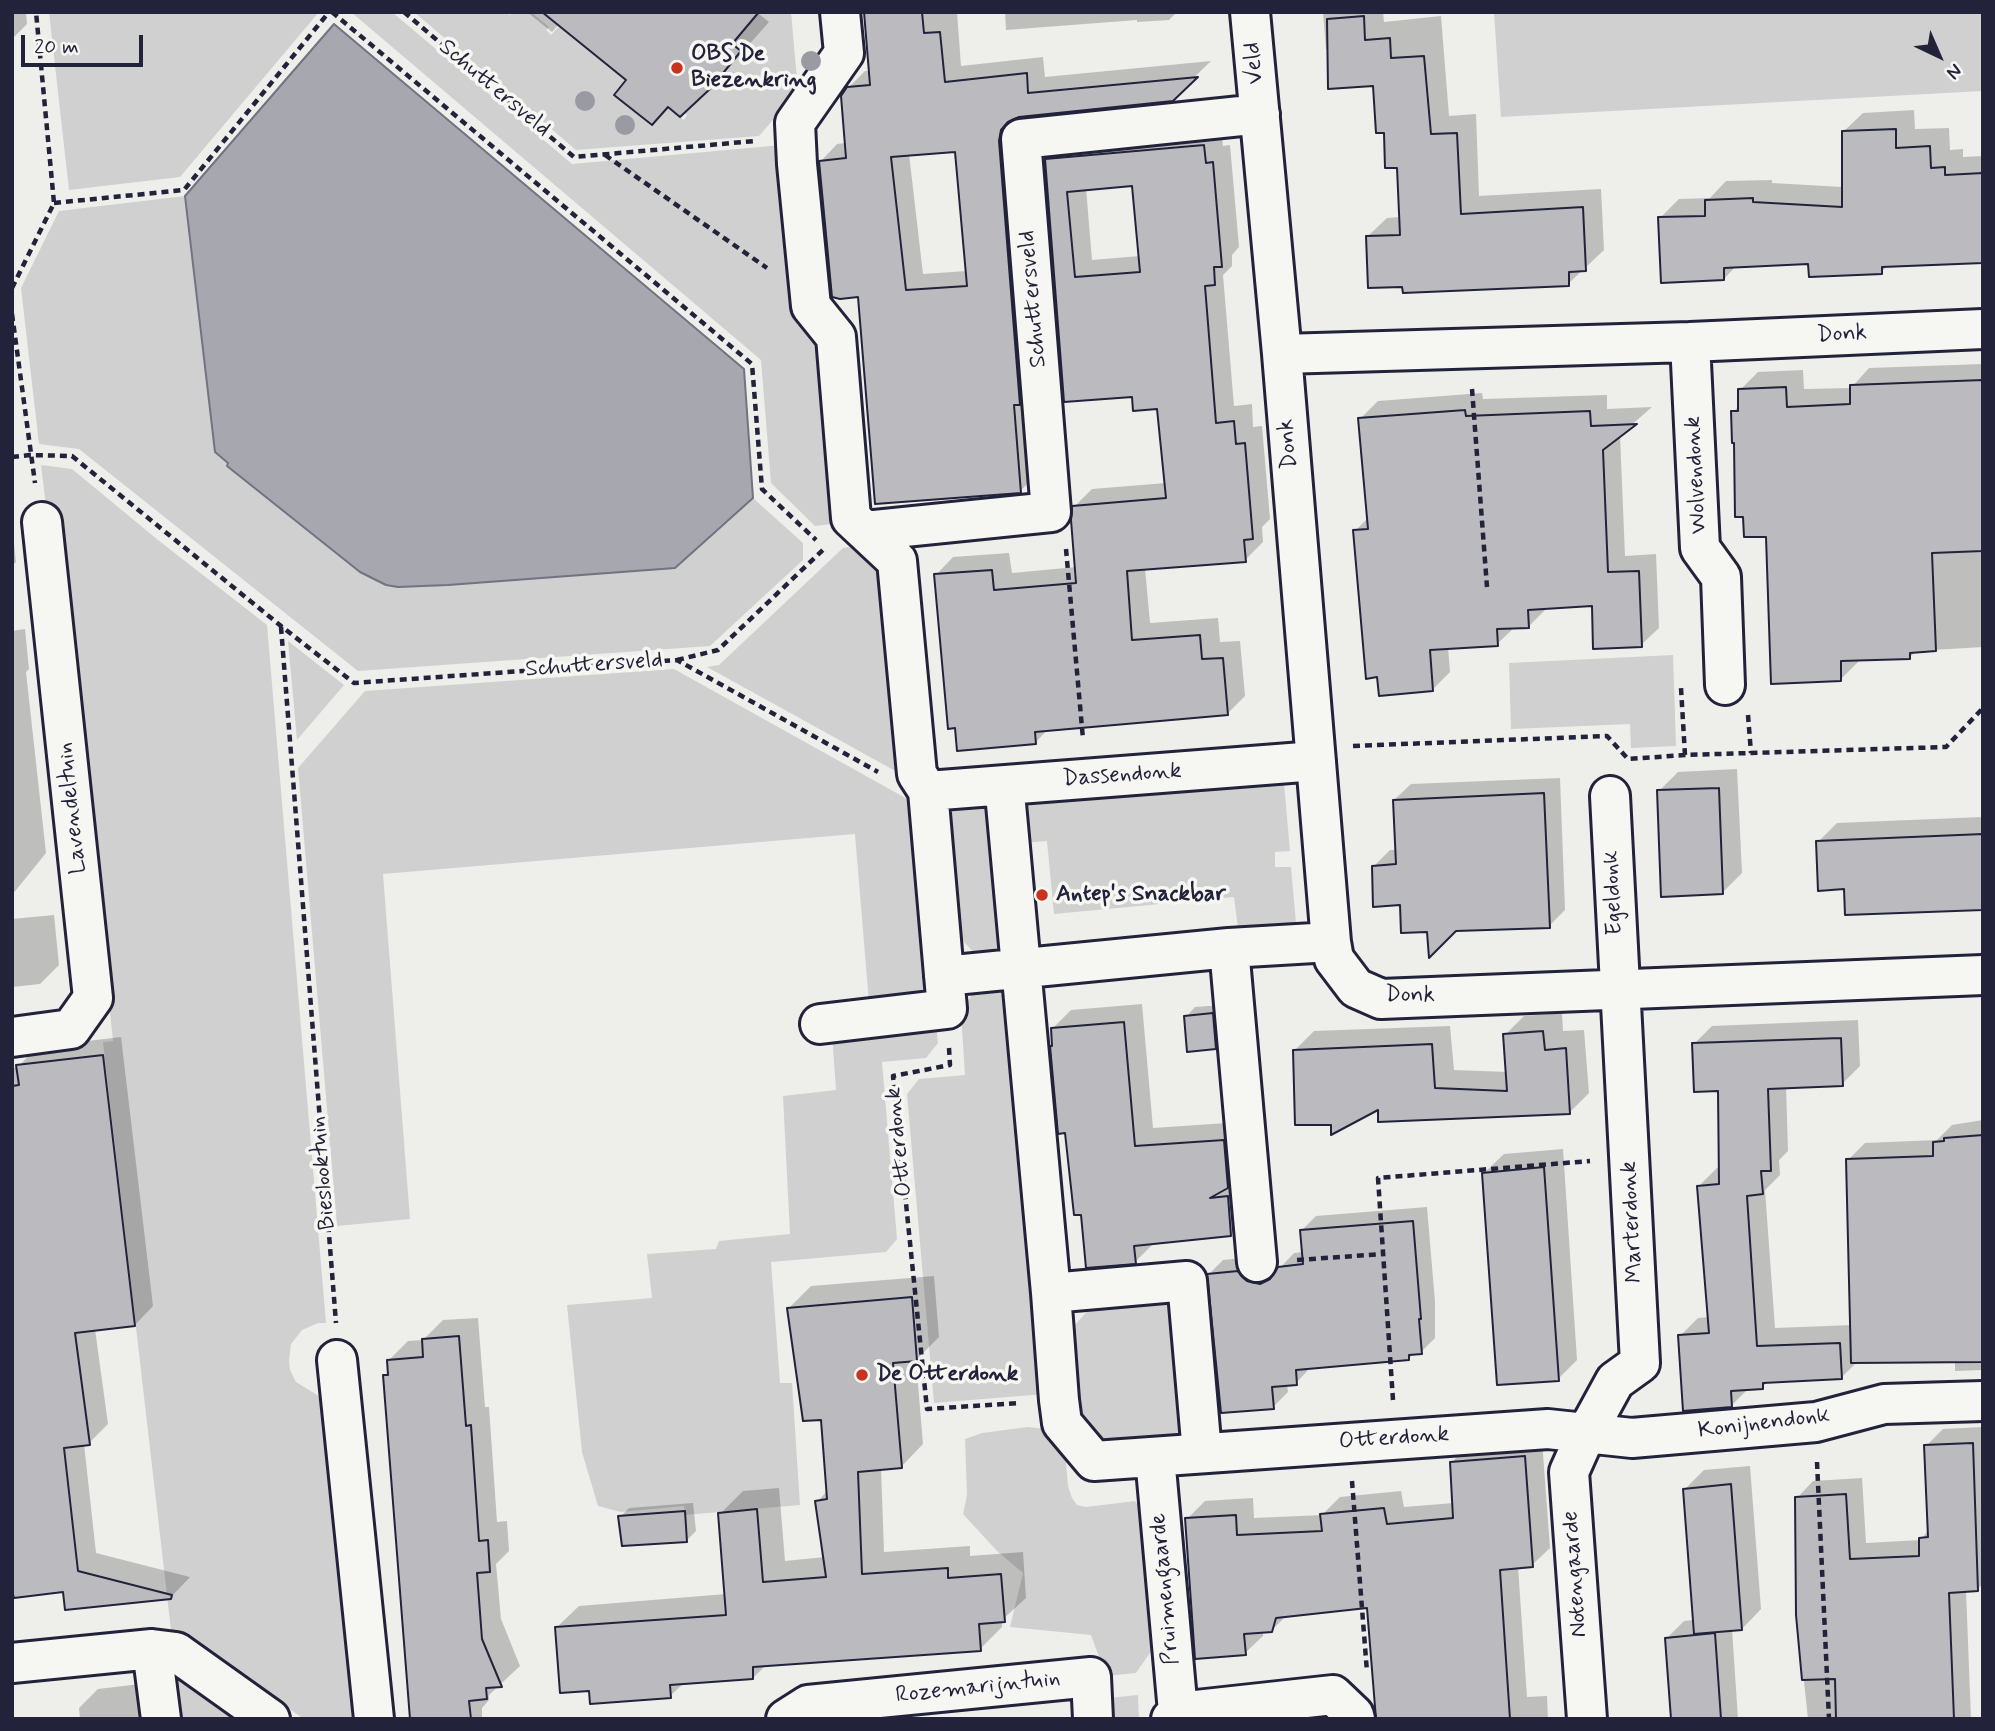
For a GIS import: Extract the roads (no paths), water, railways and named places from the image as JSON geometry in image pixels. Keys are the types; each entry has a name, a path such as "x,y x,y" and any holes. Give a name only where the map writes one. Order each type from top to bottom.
{"street":[{"path":"840,12 844,53 795,123 810,298 811,306 836,337 851,518 897,561 917,774 928,791 945,992"},
{"name":"Veld","path":"1250,12 1260,114"},
{"name":"Donk","path":"1260,114 1331,942 1334,959 1356,988 1381,999 1983,975"},
{"name":"Schuttersveld","path":"865,531 1051,512 1021,139 1260,114"},
{"name":"Donk","path":"1282,354 1690,342 1983,329"},
{"name":"Wolvendonk","path":"1690,342 1700,548 1721,577 1725,685"},
{"name":"Lavendeltuin","path":"12,1037 71,1029 93,998 42,522"},
{"name":"Dassendonk","path":"928,791 1316,761"},
{"name":"Egeldonk","path":"1610,796 1619,990"},
{"name":"Otterdonk","path":"1006,804 1062,1423 1094,1461 1548,1429 1586,1434"},
{"path":"820,1024 945,992 1021,968 1229,948 1331,942"},
{"path":"1229,948 1257,1262"},
{"name":"Marterdonk","path":"1586,1434 1615,1381 1640,1363 1619,990"},
{"path":"1051,1293 1187,1281 1202,1452"},
{"path":"337,1360 374,1719"},
{"name":"Konijnendonk","path":"1586,1434 1632,1438 1816,1422 1884,1404 1983,1401"},
{"name":"Notengaarde","path":"1586,1434 1569,1472 1587,1719"},
{"name":"Pruimengaarde","path":"1154,1457 1174,1715"},
{"path":"12,1663 152,1649 176,1652 270,1719"},
{"path":"152,1649 161,1719"},
{"name":"Rozemarijntuin","path":"786,1719 808,1705 1090,1676 1093,1719"},
{"path":"1174,1715 1333,1695 1349,1712"}],"place":[{"name":"OBS De Biezenkring","path":"677,68"},
{"name":"Antep's Snackbar","path":"1042,895"},
{"name":"De Otterdonk","path":"862,1375"}]}
